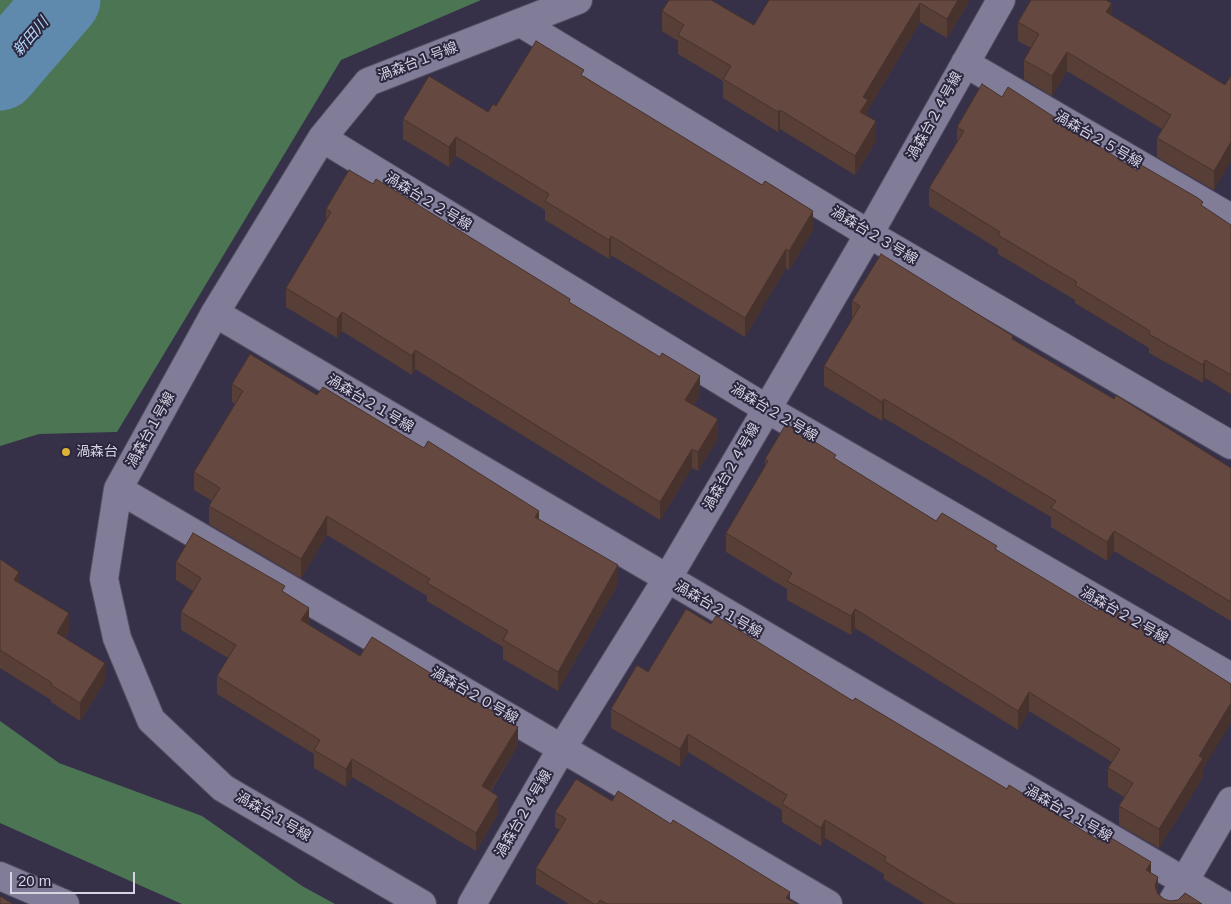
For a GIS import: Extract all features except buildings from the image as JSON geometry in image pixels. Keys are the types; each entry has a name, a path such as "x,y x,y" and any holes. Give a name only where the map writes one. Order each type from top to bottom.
{"street":[{"name":"渦森台１号線","path":"422,904 223,788 151,720 117,638 104,579 118,490 215,313 322,138 368,82 578,0"},
{"name":"渦森台２４号線","path":"472,904 562,748 667,580 869,234 1001,0"},
{"name":"渦森台２３号線","path":"521,23 869,234 1231,445"},
{"name":"渦森台２５号線","path":"965,63 1231,218"},
{"name":"渦森台２２号線","path":"322,138 766,409 1231,677"},
{"name":"渦森台２１号線","path":"215,313 667,580 1178,893 1223,904"},
{"name":"渦森台２０号線","path":"118,490 828,904"},
{"path":"1178,893 1231,801"},
{"path":"0,876 65,904"}],"green space":[{"path":"0,0 481,0 341,60 117,432 39,434 0,446"},
{"path":"0,721 59,763 202,816 302,886 335,904 182,904 0,823"}],"waterway":[{"name":"新田川","path":"0,73 63,0"}],"place":[{"name":"渦森台","path":"66,452"}]}
